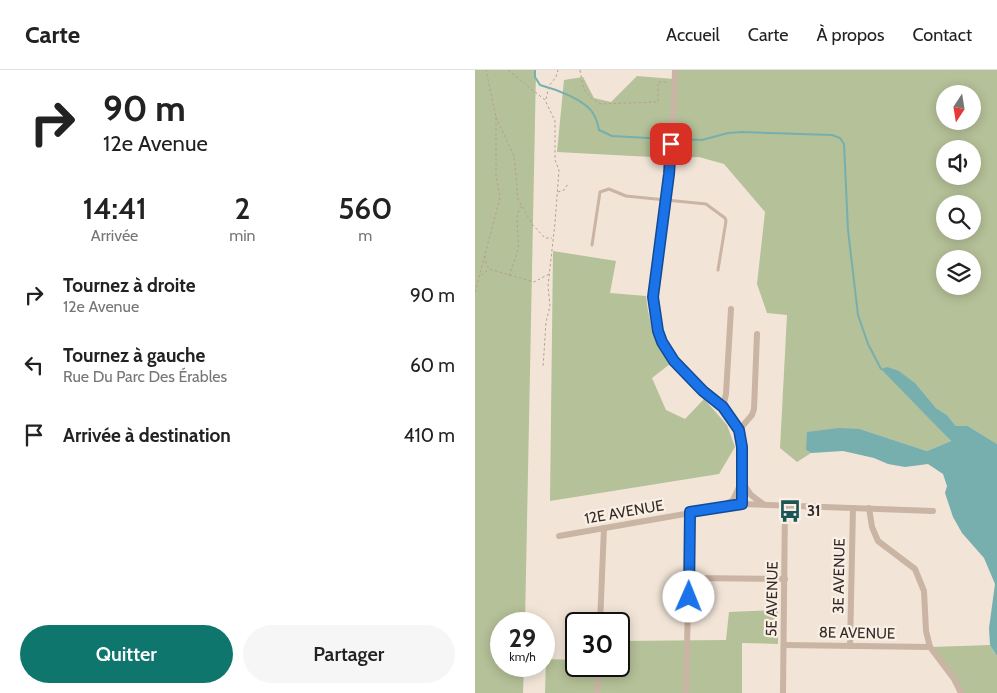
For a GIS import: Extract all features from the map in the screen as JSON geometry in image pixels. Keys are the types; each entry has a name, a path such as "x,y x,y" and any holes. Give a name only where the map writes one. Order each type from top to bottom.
{"street":[{"path":"675,70 671,158 653,297 658,331 662,342 674,361 703,391 723,407 739,430 742,447 742,504"},
{"path":"723,407 726,394 731,309"},
{"path":"739,430 754,409 757,334"},
{"path":"742,481 751,495 764,504"},
{"path":"725,506 733,500 742,481"},
{"name":"12E AVENUE","path":"559,536 742,504 933,511"},
{"name":"5E AVENUE","path":"783,693 785,505"},
{"name":"3E AVENUE","path":"850,646 853,508"},
{"path":"869,508 872,527 878,541 915,569 924,591 926,631 930,647 961,693"},
{"path":"686,693 690,512"},
{"path":"600,612 604,528"},
{"path":"689,578 785,579"},
{"name":"8E AVENUE","path":"784,645 930,647"},
{"path":"597,693 598,677"}],"lane":[{"path":"592,245 600,192 609,188 627,196 706,204 725,218 726,221 718,270"}],"path":[{"path":"475,292 500,198 496,176 496,117 486,70"},
{"path":"508,70 545,100 555,121 555,160 559,170 558,192 549,274 550,306 546,322 543,368"},
{"path":"545,100 549,86 556,77 558,70"},
{"path":"580,70 583,89 593,100 601,104 658,102 658,82 675,82"},
{"path":"496,117 514,156 518,199 532,224 545,238 554,238"},
{"path":"558,192 564,190 568,184"},
{"path":"509,276 518,248 516,222 521,205"},
{"path":"485,253 489,269 509,276 534,282 549,274"},
{"path":"479,278 489,269"}],"green space":[{"path":"475,70 536,70 525,612 490,612 490,677 524,677 523,693 475,693"},
{"path":"674,70 997,70 997,444 968,426 956,426 947,415 936,408 916,384 935,424 951,441 927,451 860,429 806,450 811,453 797,462 780,448 787,315 767,313 757,284 765,212 724,164 699,157 670,158 557,152 564,80 583,77 594,98 611,102 637,76 674,79"},
{"path":"553,251 616,261 610,293 646,296 653,332 670,364 652,378 666,410 685,419 704,399 727,425 735,447 719,474 550,501"},
{"path":"778,610 778,644 742,643 742,693 545,693 545,677 555,677 555,659 565,660 565,677 630,677 630,641 726,640 729,612"},
{"path":"990,645 997,656 997,693 961,693 930,647"}],"water":[{"path":"887,367 899,371 916,384 936,408 947,415 956,426 968,426 997,444 997,656 990,645 989,628 995,584 984,558 962,533 953,517 945,493 947,486 943,474 928,464 905,467 843,451 811,453 806,450 807,432 839,428 860,429 927,451 951,441 881,369"}],"waterway":[{"path":"535,70 535,77 540,85 570,96 585,105 594,115 599,130 612,136 666,139"},
{"path":"677,139 702,140 728,133 742,132 832,135 840,138 844,144 848,230 858,315 868,344 881,369"}],"place":[{"name":"31","path":"790,511"}],"route":[{"path":"671,144 669,174 653,297 658,331 662,342 674,361 703,391 723,407 731,417 739,430 742,447 742,504 690,512 689,597"}]}
